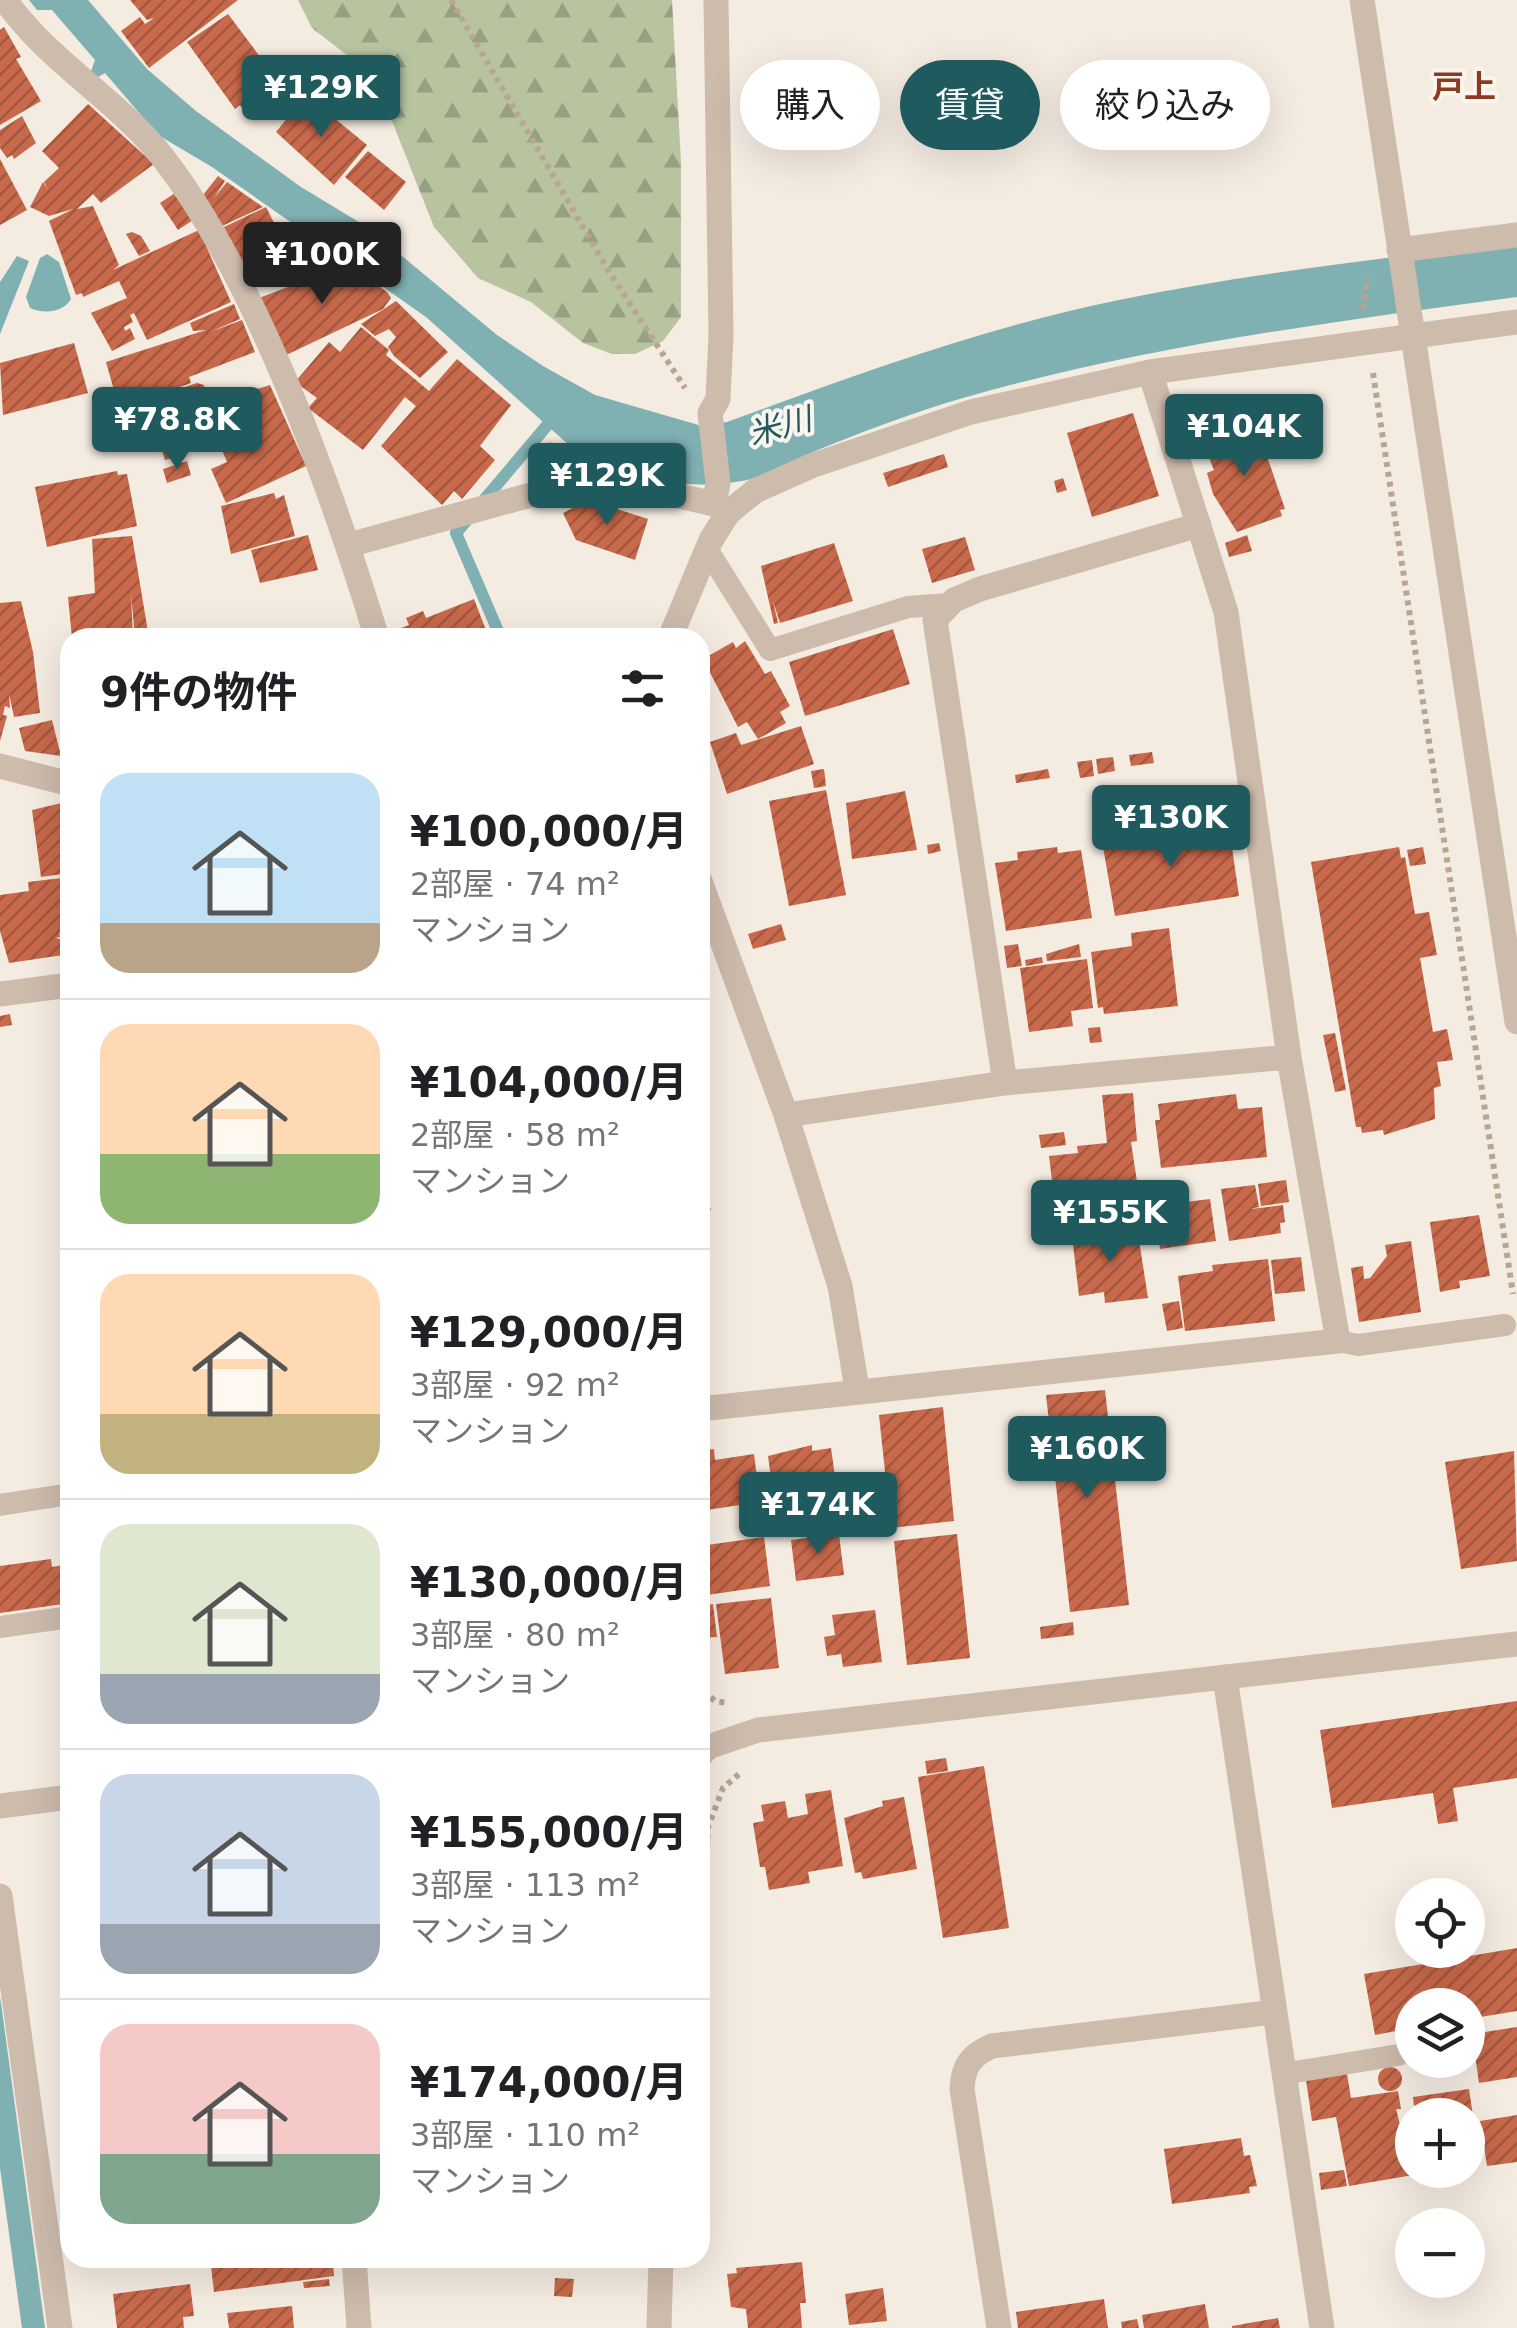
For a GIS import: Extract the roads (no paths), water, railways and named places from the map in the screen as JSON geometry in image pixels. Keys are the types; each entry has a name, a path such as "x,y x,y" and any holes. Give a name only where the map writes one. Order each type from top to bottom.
{"street":[{"path":"5,0 58,61 158,151 198,206 273,358 348,545 374,628"},
{"path":"674,628 708,549 720,500 712,410 721,335 716,0"},
{"path":"1362,0 1517,1022"},
{"path":"1400,256 1517,235"},
{"path":"348,545 585,480 720,500 971,412 1150,372 1410,326 1517,322"},
{"path":"710,1408 857,1389 1338,1341 1289,1056 1226,612 1150,372"},
{"path":"1005,1082 935,620 950,604 980,589 1198,524"},
{"path":"0,766 60,781"},
{"path":"710,908 786,1115 840,1286 857,1389"},
{"path":"0,994 60,987"},
{"path":"786,1115 1005,1082 1289,1056"},
{"path":"710,1743 758,1730 1517,1644"},
{"path":"1225,1676 1322,2328"},
{"path":"0,1806 60,1798"},
{"path":"0,1896 60,2328"},
{"path":"998,2328 962,2089 962,2074 972,2057 992,2046 1274,2012"},
{"path":"355,2268 359,2328"},
{"path":"660,2328 661,2268"}],"lane":[{"path":"708,549 770,650 908,607 950,604"},
{"path":"1338,1341 1358,1345 1510,1315"},
{"path":"0,1505 60,1496"},
{"path":"0,1627 60,1618"},
{"path":"1283,2074 1395,2055"}],"water":[{"name":"米川","path":"29,0 88,0 147,69 196,111 301,187 367,227 497,335 543,366 595,395 702,426 727,422 872,370 1019,324 1218,282 1517,241 1517,297 1238,337 1031,380 906,416 742,481 680,484 638,477 580,455 426,317 212,167 158,135 105,73 98,77 90,74 95,60 52,10 37,10"},
{"path":"47,254 59,262 71,299 58,310 41,311 30,308 26,297 40,258"},
{"path":"17,256 29,261 0,334 0,282"},
{"path":"0,1997 45,2328 22,2328 0,2168"}],"waterway":[{"path":"497,628 456,533 555,416"}],"district":[{"name":"戸上","path":"1464,87"}]}
